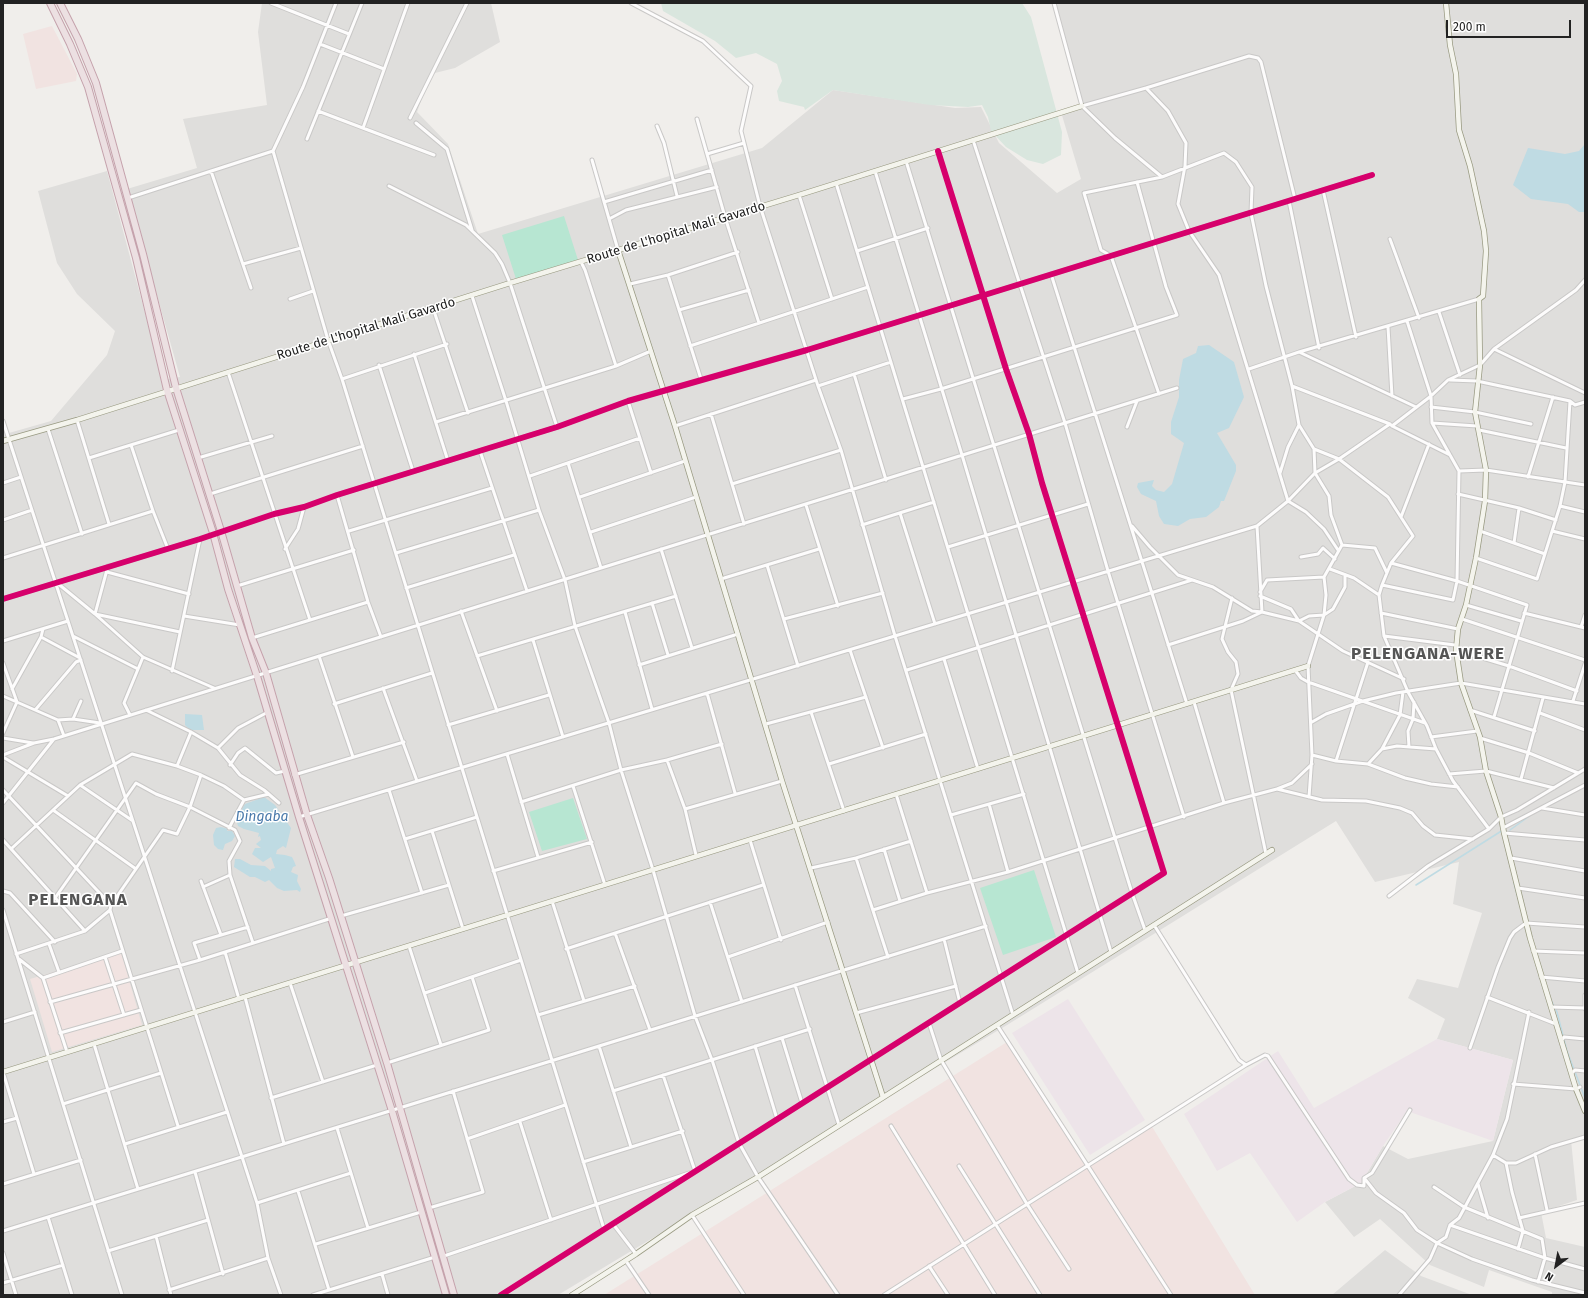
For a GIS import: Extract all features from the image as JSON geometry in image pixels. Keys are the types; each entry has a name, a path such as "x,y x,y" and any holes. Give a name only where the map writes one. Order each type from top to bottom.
{"highway":[{"path":"50,3 70,44 88,87 136,258 167,390 181,430 299,817 392,1111 446,1295"},
{"path":"60,3 78,40 96,83 128,198 176,388 221,531 252,638 266,673 294,775 329,878 387,1063 428,1208 444,1256 454,1295"}],"street":[{"path":"271,3 281,5 327,26 349,34"},
{"path":"336,3 303,87 273,151 328,340 342,378 604,1229"},
{"path":"307,139 362,3"},
{"path":"363,128 408,3"},
{"path":"410,118 467,3"},
{"path":"632,3 703,41 750,86 742,127 744,143 760,206 816,380 841,450 895,636 907,670 1013,1015"},
{"path":"1054,3 1082,106 1115,138 1162,177"},
{"path":"1249,369 1286,358 1299,352 1319,348 1419,318 1479,299 1483,296 1485,270 1484,231 1470,166 1459,130 1456,74 1450,45 1446,3"},
{"path":"320,44 384,69"},
{"path":"1082,106 1249,56 1258,58 1294,199"},
{"path":"1146,88 1168,111 1186,143 1185,166 1178,204 1189,231 1219,275 1249,369 1288,501 1306,512 1324,529 1338,550"},
{"name":"Route de L'hopital Mali Gavardo","path":"3,441 77,420 167,390 1082,106"},
{"path":"318,111 434,155"},
{"path":"697,119 725,217 738,252 759,323"},
{"path":"416,123 447,149 466,216 474,234"},
{"path":"656,126 664,142 677,196"},
{"path":"973,140 1018,284 1064,423 1184,817"},
{"path":"707,154 744,143"},
{"path":"128,198 273,151"},
{"path":"501,1295 1164,873 1072,582 1029,434 1006,369 938,151"},
{"path":"1159,394 1111,256 1101,250 1084,193 1162,177 1185,166 1224,153 1236,162 1252,187 1251,212 1266,286 1286,358 1299,425 1314,449 1315,473 1329,496 1331,516 1342,545"},
{"path":"592,160 618,250 675,426 782,781 811,868 883,1098"},
{"path":"906,161 952,305 1018,525 1051,625 1084,736 1117,838 1132,893 1146,930"},
{"path":"604,202 712,170"},
{"path":"211,171 251,288"},
{"path":"875,171 1111,952"},
{"path":"3,599 200,539 213,533 274,514 304,507 337,495 557,427 628,401 807,350 1372,175"},
{"path":"903,399 974,379 1177,315 1166,287 1137,182"},
{"path":"836,183 1078,973"},
{"path":"389,186 466,225 495,253 502,264 510,283 557,427"},
{"path":"609,219 626,210 716,187"},
{"path":"1323,190 1356,337"},
{"path":"799,195 832,299"},
{"path":"1289,201 1319,348"},
{"path":"857,251 928,228"},
{"path":"1390,239 1419,318"},
{"path":"243,264 301,248"},
{"path":"630,284 668,275 738,252"},
{"path":"580,262 585,270 616,366"},
{"path":"1051,274 1187,704"},
{"path":"668,275 701,379"},
{"path":"299,817 1257,526 1288,501 1315,473 1391,425 1431,396 1448,380 1480,365 1494,348 1576,290 1585,280"},
{"path":"690,346 868,287"},
{"path":"678,310 749,290"},
{"path":"290,299 313,291"},
{"path":"472,296 530,476 539,510 565,580 575,626 610,723 621,770 653,870 695,1016 712,1060 739,1143 758,1177 838,1295"},
{"path":"1479,299 1480,365 1477,381 1475,412 1486,470 1485,501 1476,558 1466,605 1458,629 1456,647 1462,683 1480,738 1486,771 1501,817 1533,950 1561,1041 1585,1108"},
{"path":"433,308 447,344 468,412"},
{"path":"1438,312 1460,375"},
{"path":"1382,585 1453,600 1457,581 1459,471 1432,423 1431,396 1406,321"},
{"path":"1388,327 1392,396"},
{"path":"342,378 447,344"},
{"path":"1494,348 1585,393"},
{"path":"436,422 616,366 651,351"},
{"path":"1299,352 1416,407"},
{"path":"414,354 448,461"},
{"path":"818,386 891,362"},
{"path":"379,365 413,472"},
{"path":"228,372 264,477 285,549 310,620"},
{"path":"854,374 886,480"},
{"path":"675,426 816,380"},
{"path":"1448,380 1477,381 1570,400 1575,405 1585,402"},
{"path":"1292,386 1391,425 1450,455"},
{"path":"3,756 34,743 64,736 1177,388"},
{"path":"1528,477 1553,397"},
{"path":"1127,427 1138,400"},
{"path":"1476,558 1537,579 1556,520 1565,482 1570,400"},
{"path":"628,401 651,473"},
{"path":"1431,407 1475,412 1531,424"},
{"path":"711,414 744,524"},
{"path":"77,420 109,524"},
{"path":"3,422 257,1203 268,1258 281,1295"},
{"path":"1432,423 1478,428 1566,448"},
{"path":"1280,473 1288,447 1299,425"},
{"path":"48,429 82,534"},
{"path":"89,458 181,430"},
{"path":"198,458 272,436"},
{"path":"530,476 640,438"},
{"path":"1401,517 1429,444"},
{"path":"131,445 153,512 168,549"},
{"path":"209,494 363,446"},
{"path":"1314,449 1339,459 1388,497 1413,536 1391,563 1379,595 1384,636 1404,679 1408,692 1414,701 1449,774 1490,829"},
{"path":"732,484 841,450"},
{"path":"480,451 527,591"},
{"path":"580,497 685,461"},
{"path":"568,463 580,497 601,568"},
{"path":"1459,471 1486,470 1585,485"},
{"path":"3,483 21,477"},
{"path":"349,531 492,488"},
{"path":"1458,494 1519,508 1556,520"},
{"path":"337,495 349,531 368,602 381,637"},
{"path":"591,532 696,497"},
{"path":"862,525 934,502"},
{"path":"948,547 1088,504"},
{"path":"806,505 838,606"},
{"path":"1560,506 1585,512"},
{"path":"285,549 298,529 304,507"},
{"path":"1514,543 1519,508"},
{"path":"3,520 32,510"},
{"path":"396,553 539,510"},
{"path":"3,558 82,534 109,524 153,512"},
{"path":"900,513 935,624"},
{"path":"1130,524 1178,575 1213,587 1252,611 1299,621 1309,616 1324,615 1333,609 1340,598 1345,587 1345,575"},
{"path":"1257,526 1262,612"},
{"path":"1480,531 1545,554"},
{"path":"1552,531 1585,539"},
{"path":"172,671 200,539"},
{"path":"1309,797 1312,764 1312,722 1308,666 1324,615 1326,594 1324,577 1330,569 1338,550 1342,545"},
{"path":"1342,545 1375,548 1387,573"},
{"path":"1301,557 1318,554 1323,548 1335,559"},
{"path":"661,549 692,648"},
{"path":"721,579 819,549"},
{"path":"237,586 354,550"},
{"path":"406,588 514,555"},
{"path":"1391,563 1457,581 1527,605 1494,717"},
{"path":"767,565 798,666"},
{"path":"95,614 108,566"},
{"path":"1330,569 1354,578 1379,595"},
{"path":"107,572 189,594"},
{"path":"1260,594 1267,580 1324,577"},
{"path":"907,670 1192,580"},
{"path":"55,582 95,614 143,657 172,671 214,688"},
{"path":"784,619 838,606 882,593"},
{"path":"1260,594 1291,609 1299,621 1343,652 1404,679"},
{"path":"477,656 676,596"},
{"path":"1232,598 1222,639 1228,652 1236,662 1238,674 1231,690 1266,854"},
{"path":"252,638 368,602"},
{"path":"652,603 668,655"},
{"path":"1466,605 1522,622"},
{"path":"462,611 497,711"},
{"path":"625,612 652,710"},
{"path":"1168,645 1225,627 1262,612"},
{"path":"1381,613 1458,629"},
{"path":"1524,613 1583,628 1585,615"},
{"path":"95,614 180,632"},
{"path":"184,616 240,625"},
{"path":"1462,619 1585,660"},
{"path":"3,641 68,621"},
{"path":"12,689 42,637 43,629"},
{"path":"639,665 738,634"},
{"path":"73,636 138,669"},
{"path":"1384,636 1456,647 1576,691"},
{"path":"42,637 81,659"},
{"path":"533,640 563,737"},
{"path":"850,650 882,748"},
{"path":"319,656 352,757"},
{"path":"130,715 124,704 143,657"},
{"path":"36,709 76,662 81,659"},
{"path":"944,659 978,769"},
{"path":"1336,761 1368,662"},
{"path":"3,663 17,702 3,733"},
{"path":"1572,701 1585,664"},
{"path":"34,1174 3,1072 653,870 696,855 844,811 1308,666"},
{"path":"1295,670 1301,678 1308,682 1425,723"},
{"path":"334,704 432,673"},
{"path":"1312,722 1326,714 1363,701 1403,692 1462,683 1585,704"},
{"path":"383,688 417,781"},
{"path":"1368,764 1382,749 1400,715 1403,692"},
{"path":"707,693 735,793"},
{"path":"448,725 549,695"},
{"path":"3,696 36,709 58,720 73,719 101,724"},
{"path":"766,724 866,697"},
{"path":"1521,779 1543,698"},
{"path":"73,719 81,701"},
{"path":"1409,747 1408,731 1413,719 1414,701"},
{"path":"1194,702 1224,803"},
{"path":"146,710 191,732 218,748 230,765 240,775 269,794 279,803"},
{"path":"1470,710 1535,731"},
{"path":"218,748 238,728 268,712"},
{"path":"811,712 844,811"},
{"path":"1540,713 1585,730"},
{"path":"58,720 64,736"},
{"path":"1431,737 1477,731"},
{"path":"178,766 191,732"},
{"path":"829,764 926,734"},
{"path":"3,738 34,743"},
{"path":"1480,738 1529,753 1578,773"},
{"path":"3,803 54,739"},
{"path":"294,775 404,742"},
{"path":"521,802 621,770 667,760 722,744"},
{"path":"1382,749 1397,746 1436,749"},
{"path":"230,765 238,753 245,748 276,773 285,771"},
{"path":"12,849 80,785 132,754 178,766 201,775 224,786 244,800"},
{"path":"507,754 538,857"},
{"path":"1312,755 1336,761 1368,764 1405,778 1430,784 1458,787"},
{"path":"3,756 68,796"},
{"path":"667,760 685,809 696,855"},
{"path":"873,910 927,893 1008,872 1150,828 1224,803 1277,789 1292,783 1312,764"},
{"path":"1389,896 1428,866 1490,829 1501,817 1517,810 1585,770"},
{"path":"1449,774 1486,771 1554,788"},
{"path":"178,1126 110,910 111,905 163,830 177,834 190,807 201,775"},
{"path":"685,809 735,793 782,781"},
{"path":"56,898 136,783 156,794 190,807 235,830 240,841 228,861 230,875 253,943"},
{"path":"80,785 133,821"},
{"path":"573,786 605,885"},
{"path":"1504,831 1542,808 1584,786"},
{"path":"1277,789 1322,800 1366,801 1400,808 1412,813 1423,826 1435,835 1473,839"},
{"path":"3,790 111,905"},
{"path":"389,790 422,893"},
{"path":"229,828 244,800 269,794"},
{"path":"896,794 927,893"},
{"path":"951,815 1024,794"},
{"path":"988,804 1008,872"},
{"path":"1542,808 1585,815"},
{"path":"54,810 136,870"},
{"path":"405,840 477,817"},
{"path":"432,831 463,929"},
{"path":"1504,831 1585,840"},
{"path":"3,840 85,931"},
{"path":"750,840 781,940"},
{"path":"811,868 856,858 911,841"},
{"path":"493,871 592,842"},
{"path":"884,849 900,901"},
{"path":"572,1295 626,1261 692,1215 758,1177 1272,850"},
{"path":"856,858 888,957"},
{"path":"1511,858 1585,871"},
{"path":"203,888 230,875"},
{"path":"201,881 221,935"},
{"path":"341,916 449,885"},
{"path":"566,949 763,885"},
{"path":"1517,887 1585,898"},
{"path":"3,891 10,893 55,942"},
{"path":"552,901 566,949 584,1001"},
{"path":"710,902 742,1002"},
{"path":"16,954 85,931 110,910"},
{"path":"3,911 122,1295"},
{"path":"50,1002 200,960 332,918"},
{"path":"728,957 781,940 828,922"},
{"path":"1470,1048 1487,997 1510,938 1526,923 1585,927"},
{"path":"1154,925 1239,1060 1246,1065"},
{"path":"3,1231 986,926"},
{"path":"200,960 194,943 248,927"},
{"path":"615,933 650,1030"},
{"path":"944,939 960,1003"},
{"path":"49,944 59,972"},
{"path":"409,946 441,1045"},
{"path":"1533,950 1585,953"},
{"path":"43,978 122,951"},
{"path":"225,952 239,999"},
{"path":"105,956 124,1015"},
{"path":"19,959 43,978 66,1052"},
{"path":"425,993 521,960"},
{"path":"387,1063 490,1030 472,977"},
{"path":"1541,977 1585,981"},
{"path":"290,983 323,1082"},
{"path":"795,985 839,1125"},
{"path":"538,1015 635,986"},
{"path":"856,1013 956,986"},
{"path":"1551,1007 1584,1008 1585,995"},
{"path":"245,997 284,1144"},
{"path":"1487,997 1529,1012 1556,1024"},
{"path":"60,1033 141,1010"},
{"path":"3,1022 35,1012"},
{"path":"1399,1295 1430,1259 1437,1243 1446,1237 1450,1225 1459,1218 1493,1156 1507,1119 1529,1012"},
{"path":"929,1023 942,1060 1027,1204 1068,1269"},
{"path":"997,1025 1171,1295"},
{"path":"613,1091 810,1029"},
{"path":"1561,1041 1564,1037 1585,1039"},
{"path":"782,1038 802,1103"},
{"path":"94,1044 138,1189"},
{"path":"599,1046 631,1147"},
{"path":"755,1046 777,1119"},
{"path":"884,1295 1246,1065 1265,1055 1268,1056 1349,1179 1360,1187 1364,1186 1364,1178"},
{"path":"271,1098 377,1065"},
{"path":"1572,1073 1575,1070 1585,1071"},
{"path":"63,1104 161,1073"},
{"path":"663,1075 696,1171"},
{"path":"1513,1084 1578,1088"},
{"path":"428,1208 483,1192 453,1091"},
{"path":"467,1138 520,1122 565,1105"},
{"path":"1364,1178 1372,1173 1410,1110"},
{"path":"125,1144 178,1126 227,1112"},
{"path":"3,1122 17,1118"},
{"path":"520,1122 551,1220"},
{"path":"891,1126 995,1295"},
{"path":"337,1128 368,1228"},
{"path":"583,1162 683,1131"},
{"path":"1493,1156 1506,1163 1516,1163 1551,1147 1585,1137"},
{"path":"1535,1154 1548,1210"},
{"path":"3,1184 80,1160"},
{"path":"1506,1163 1519,1218 1524,1231 1518,1249"},
{"path":"959,1166 994,1225 1040,1295"},
{"path":"444,1256 696,1171"},
{"path":"195,1172 223,1274"},
{"path":"257,1203 351,1173"},
{"path":"1364,1178 1376,1193 1404,1213 1417,1230 1437,1243 1472,1259 1538,1282 1585,1294"},
{"path":"1478,1184 1488,1218"},
{"path":"1434,1187 1464,1207 1542,1239 1545,1258 1538,1282"},
{"path":"298,1191 316,1244 329,1290"},
{"path":"1519,1218 1548,1210 1585,1203"},
{"path":"316,1244 421,1212"},
{"path":"692,1215 744,1295"},
{"path":"48,1217 72,1295"},
{"path":"108,1251 208,1220"},
{"path":"612,1224 636,1254"},
{"path":"1450,1225 1545,1258 1585,1269"},
{"path":"156,1236 171,1295"},
{"path":"3,1253 16,1295"},
{"path":"313,1295 435,1257"},
{"path":"169,1290 223,1274 268,1258"},
{"path":"626,1261 649,1295"},
{"path":"3,1283 64,1265"},
{"path":"929,1266 948,1295"},
{"path":"382,1274 388,1295"}],"shaded area":[{"path":"262,3 491,3 500,42 455,68 431,74 417,112 448,144 478,234 762,148 833,90 955,108 981,107 999,143 1057,193 1081,179 1061,112 1082,106 1053,3 1585,3 1585,1137 1571,1140 1577,1200 1541,1212 1546,1238 1585,1247 1585,1295 1552,1295 1552,1292 1489,1270 1484,1287 1430,1265 1380,1219 1354,1237 1325,1202 1361,1183 1383,1146 1408,1159 1493,1141 1513,1060 1437,1039 1445,1019 1408,998 1417,979 1458,988 1482,913 1453,904 1459,862 1375,882 1336,821 1007,1025 558,1295 3,1295 3,415 9,433 51,421 107,355 115,331 77,294 57,263 38,191 107,171 163,380 180,377 127,189 197,168 183,119 267,105 258,32"},
{"path":"661,3 1022,3 1031,17 1062,132 1061,155 1043,164 1027,160 1006,147 991,131 988,117 982,105 968,107 930,105 833,90 805,110 804,107 779,101 777,91 782,81 777,64 756,53 736,58 715,41 663,11"},
{"path":"52,26 77,74 76,81 36,89 23,34"},
{"path":"121,952 142,1025 52,1052 30,979"},
{"path":"1068,999 1145,1120 1090,1155 1012,1033"},
{"path":"1437,1039 1513,1060 1493,1141 1407,1111 1383,1146 1361,1183 1325,1202 1297,1222 1250,1153 1217,1171 1184,1114 1278,1051 1314,1108"},
{"path":"1007,1042 1087,1166 1151,1125 1255,1295 604,1295"},
{"path":"1385,1250 1421,1276 1472,1295 1332,1295"}],"green space":[{"path":"564,216 578,260 516,279 502,235"},
{"path":"573,798 587,839 542,851 529,812"},
{"path":"1034,870 1056,937 1003,955 980,888"}],"water":[{"path":"1585,144 1585,212 1579,212 1568,204 1531,199 1513,185 1528,148 1565,154 1579,151"},
{"path":"1209,345 1234,362 1244,397 1229,428 1217,433 1236,465 1236,471 1224,501 1221,501 1219,507 1206,517 1190,519 1178,526 1164,524 1159,516 1156,501 1141,494 1137,487 1138,483 1154,480 1152,486 1156,490 1164,492 1172,484 1184,443 1171,434 1171,422 1179,397 1179,380 1183,359 1196,353 1198,346"},
{"path":"185,714 202,715 204,730 190,730 185,725"},
{"name":"Dingaba","path":"264,797 275,805 291,828 286,848 283,846 277,850 276,854 292,857 296,866 293,867 291,872 298,875 297,881 301,889 300,892 297,890 284,891 277,888 269,880 265,882 255,877 250,877 234,867 235,859 240,859 251,865 265,866 271,871 271,869 275,868 271,857 263,862 252,854 255,848 261,848 256,844 261,840 260,836 258,837 259,833 238,826 236,819 245,804"},
{"path":"221,827 228,829 227,831 232,831 235,836 232,841 225,844 223,850 218,849 214,845 213,835 216,828"}],"waterway":[{"path":"1510,830 1528,817"},
{"path":"1416,885 1503,830"},
{"path":"1514,883 1519,901"},
{"path":"1550,998 1557,1012 1567,1051 1585,1098"}],"cycle path":[{"path":"501,1295 1164,873 1042,483 1029,434 1006,369 938,151"},
{"path":"3,599 200,539 274,514 304,507 337,495 557,427 628,401 807,350 1372,175"}],"district":[{"name":"PELENGANA-WERE","path":"1428,654"},
{"name":"PELENGANA","path":"78,900"}]}
